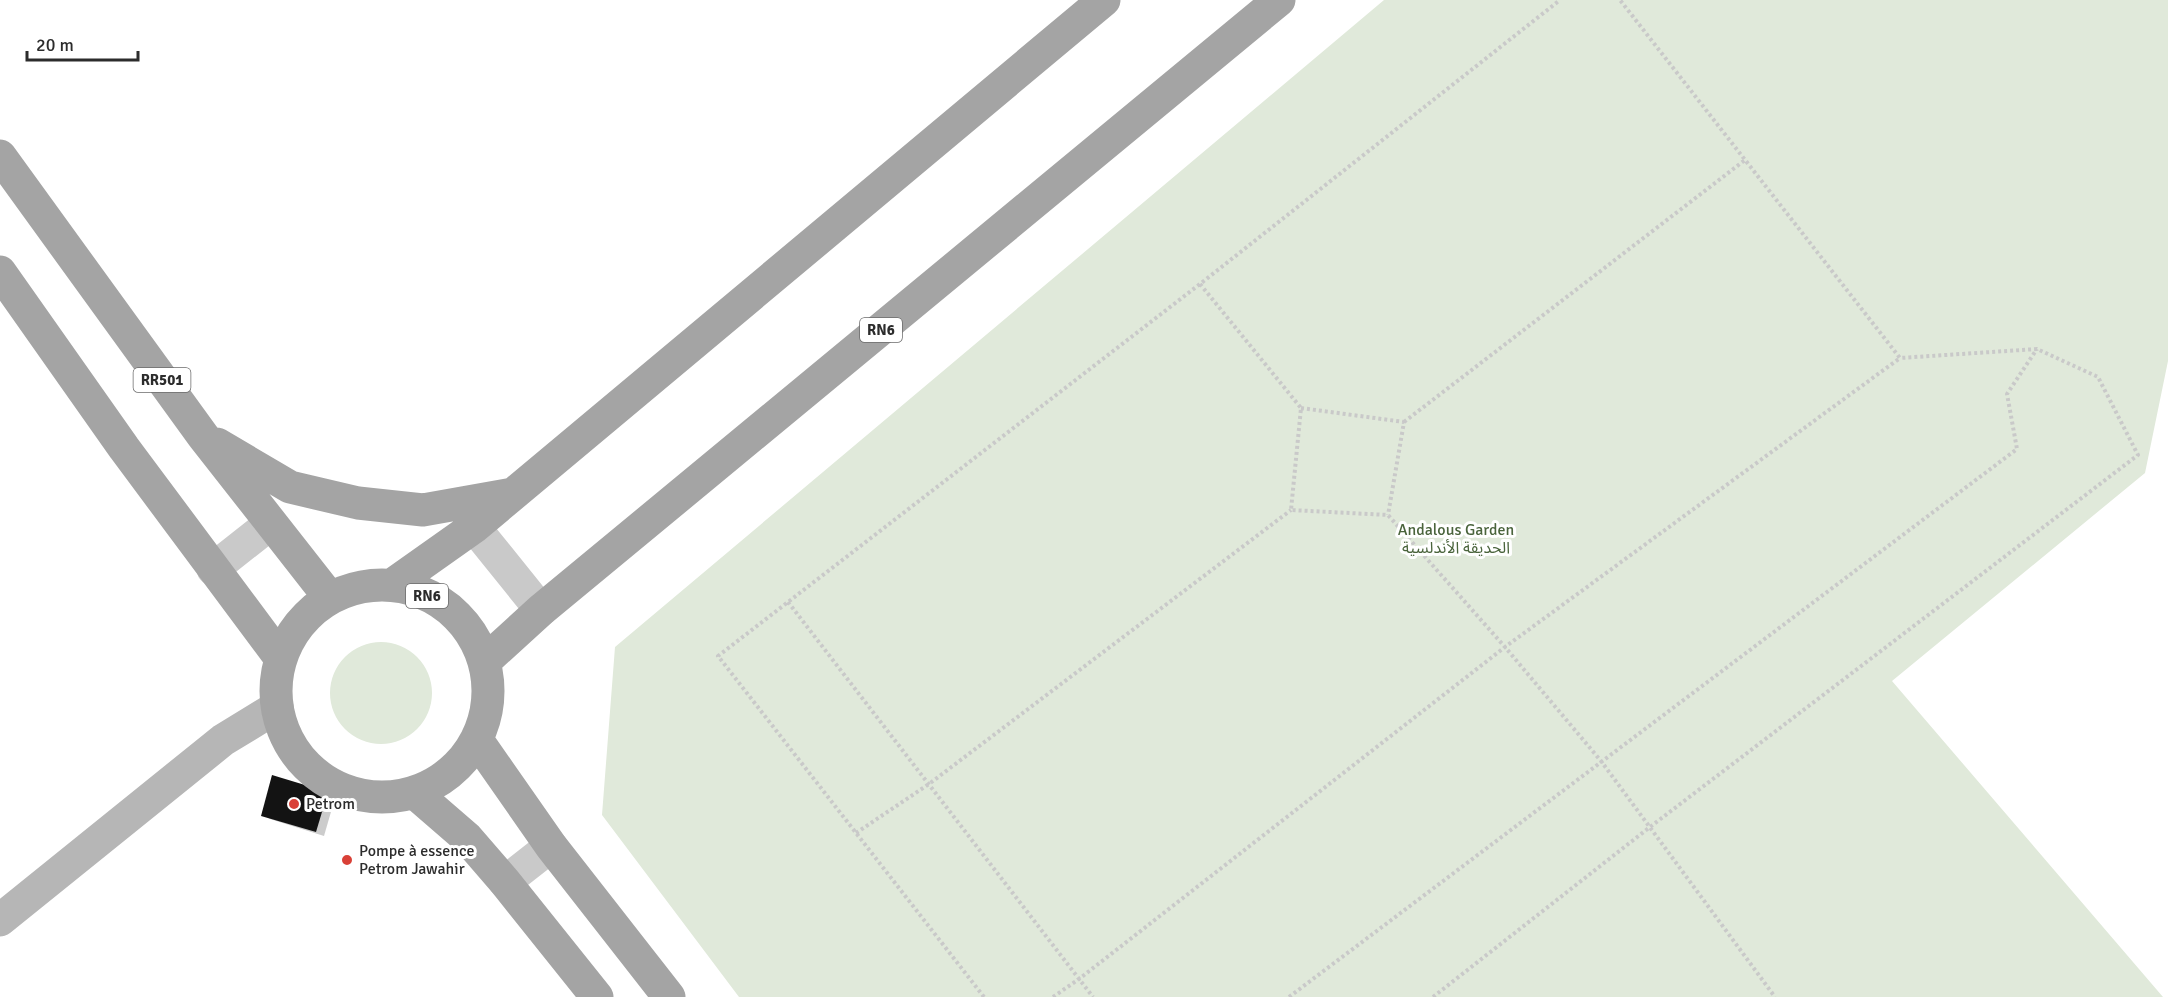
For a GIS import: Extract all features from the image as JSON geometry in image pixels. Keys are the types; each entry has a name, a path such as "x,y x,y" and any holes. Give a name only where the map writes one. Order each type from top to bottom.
{"main road":[{"name":"RN6","path":"392,585 474,527 1104,0"},
{"name":"RN6","path":"484,662 541,610 1279,0"},
{"name":"RR501","path":"0,156 203,436 330,598"},
{"path":"0,272 124,448 281,659"},
{"path":"203,436 290,487 358,503 423,510 514,493"},
{"name":"RN6","path":"392,585 432,598 450,609 464,624 476,642 484,662 489,688 486,715 477,740 461,763 441,781 415,793 390,798 363,797 338,788 315,775 293,747 284,732 277,706 276,682 281,659 289,640 314,609 330,598 360,587 392,585"},
{"path":"477,740 551,846 669,997"},
{"path":"415,793 467,838 597,997"}],"street":[{"path":"213,569 270,524"},
{"path":"474,527 541,610"},
{"path":"0,920 82,851 223,740 277,706"},
{"path":"505,882 551,846"}],"path":[{"path":"984,997 718,656 1200,284 1560,0"},
{"path":"1620,0 1900,358"},
{"path":"1388,515 1404,422 1744,160"},
{"path":"1200,284 1301,408 1404,422"},
{"path":"1289,997 2017,449 2007,394 2037,349"},
{"path":"1053,997 1505,647 1900,358 2037,349 2098,377 2138,455 1650,827 1433,997"},
{"path":"1290,510 1301,408"},
{"path":"856,833 929,784 1290,510 1388,515 1505,647 1601,761 1775,997"},
{"path":"788,602 1093,997"}],"green space":[{"name":"Andalous Garden الحديقة الأندلسية","path":"1384,0 2168,0 2168,361 2145,473 1892,681 2163,997 739,997 602,815 615,647"},
{"path":"381,642 400,646 417,657 428,674 432,693 428,712 417,729 400,740 381,744 362,740 345,729 334,712 330,693 334,674 345,657 362,646"}],"building":[{"name":"Petrom","path":"272,775 328,792 316,832 261,816"}],"place":[{"name":"Petrom","path":"294,804"},
{"name":"Pompe à essence Petrom Jawahir","path":"347,860"}]}
